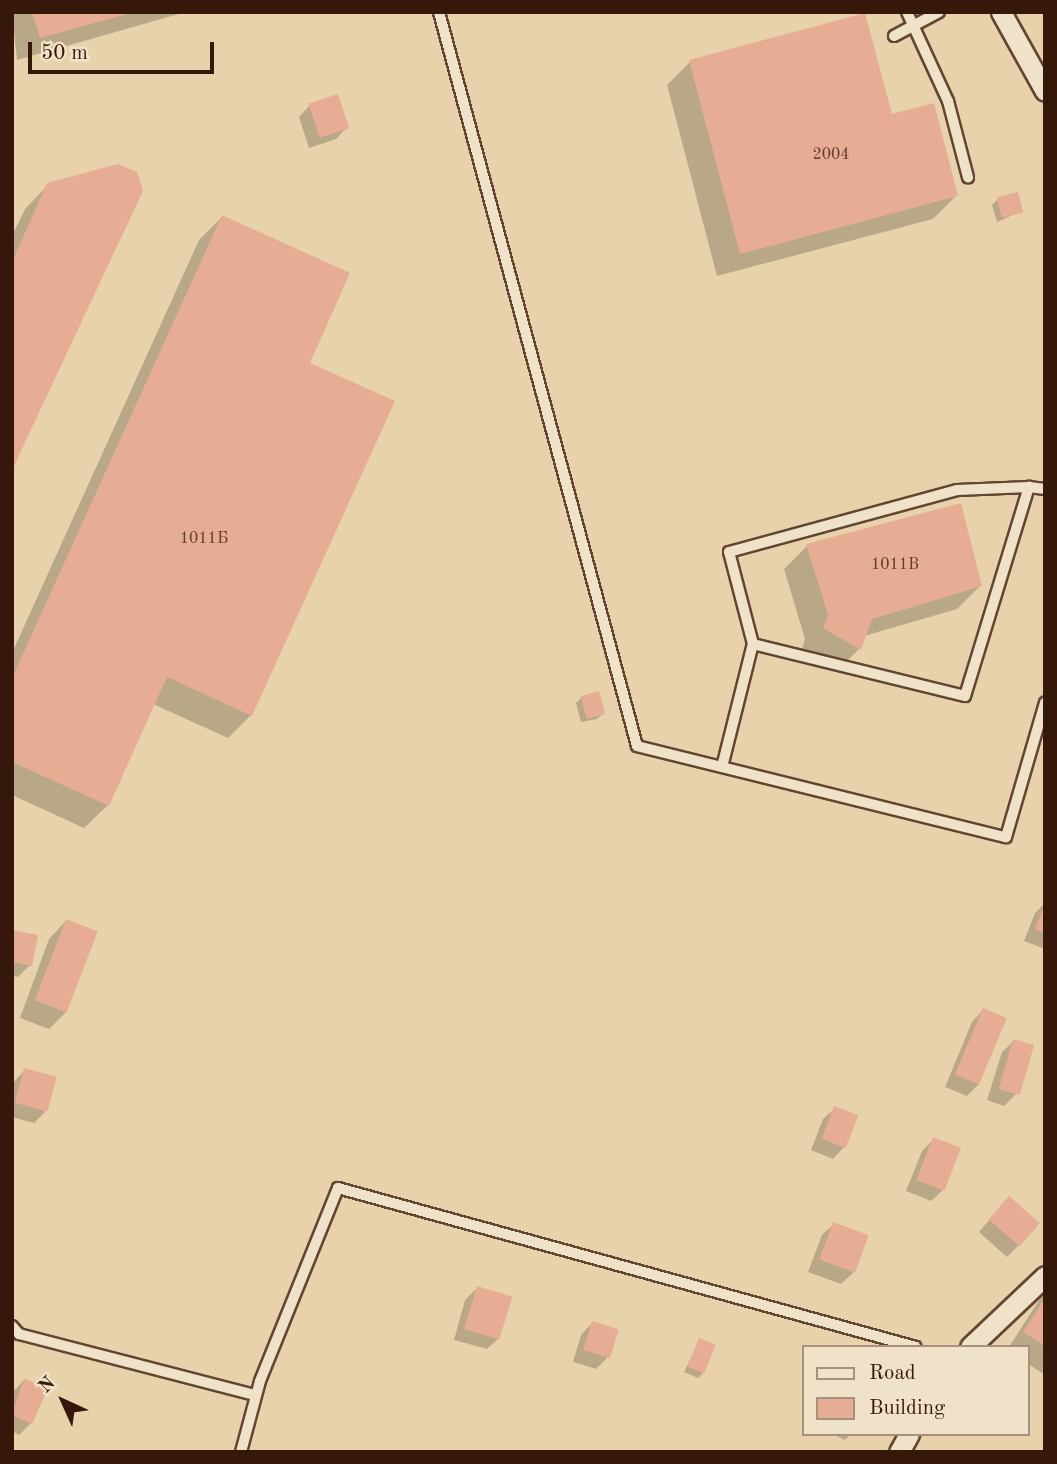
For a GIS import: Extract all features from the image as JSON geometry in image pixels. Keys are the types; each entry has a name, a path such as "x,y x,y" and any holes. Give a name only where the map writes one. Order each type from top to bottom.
{"street":[{"path":"1001,12 1045,91"},
{"path":"972,1345 1045,1276"},
{"path":"899,1452 908,1436"}],"lane":[{"path":"439,12 637,746 1006,837 1045,703"},
{"path":"907,12 948,101 968,177"},
{"path":"894,36 939,12"},
{"path":"753,644 965,696 1029,487"},
{"path":"722,768 753,644 729,552 957,489 1045,489"},
{"path":"242,1452 255,1395 338,1188 909,1345"},
{"path":"12,1325 19,1335 255,1395"}],"building":[{"path":"32,12 131,12 131,13 40,38"},
{"path":"865,13 892,114 934,103 958,196 740,254 689,60"},
{"path":"338,94 349,128 320,138 309,104"},
{"path":"118,164 137,172 143,191 12,470 12,262 47,183"},
{"path":"1018,192 1023,212 1002,218 997,197"},
{"path":"222,215 350,273 310,363 395,401 252,716 167,677 109,806 12,762 12,678"},
{"path":"961,503 982,586 872,619 861,650 823,628 828,615 806,544"},
{"path":"599,691 605,714 587,719 581,696"},
{"path":"1045,903 1045,933 1035,929"},
{"path":"66,919 98,931 67,1012 35,1000"},
{"path":"12,930 38,935 32,966 12,962"},
{"path":"983,1008 1007,1018 979,1084 955,1074"},
{"path":"1013,1039 1034,1045 1020,1095 999,1089"},
{"path":"24,1068 57,1077 48,1112 15,1103"},
{"path":"834,1106 858,1115 846,1148 821,1139"},
{"path":"933,1137 961,1148 945,1191 917,1180"},
{"path":"1009,1196 1040,1223 1020,1246 989,1219"},
{"path":"833,1222 869,1235 855,1273 819,1260"},
{"path":"477,1286 512,1297 499,1340 464,1329"},
{"path":"1045,1298 1045,1346 1023,1332"},
{"path":"592,1321 619,1329 610,1358 583,1350"},
{"path":"699,1338 716,1345 704,1373 687,1367"},
{"path":"24,1378 48,1389 32,1424 12,1415"}]}
